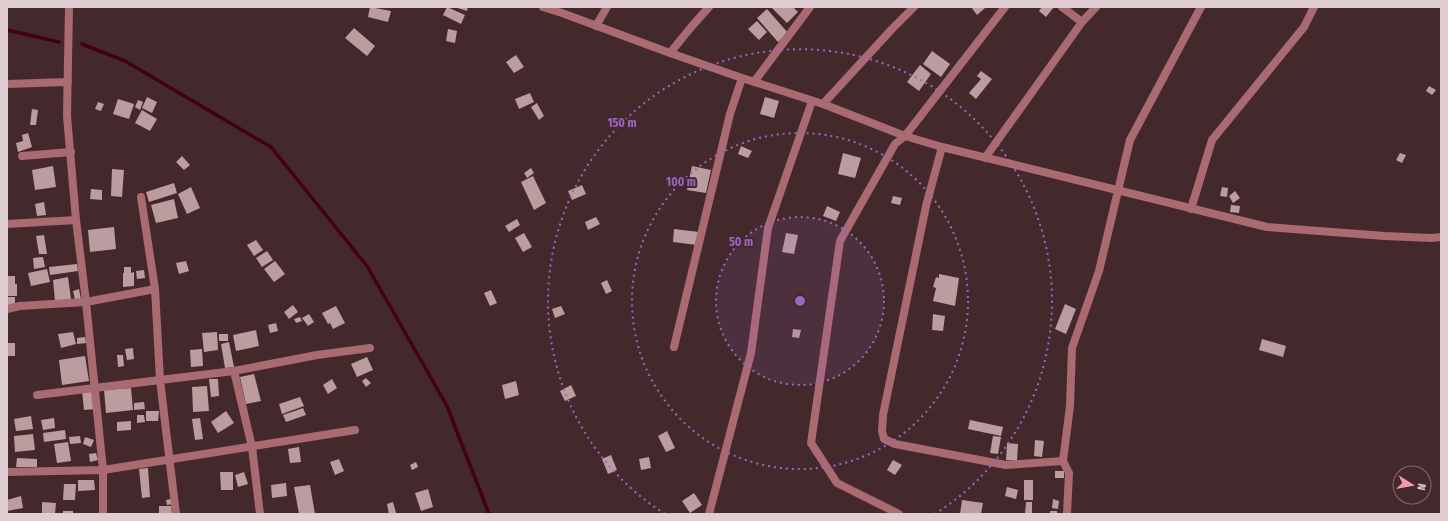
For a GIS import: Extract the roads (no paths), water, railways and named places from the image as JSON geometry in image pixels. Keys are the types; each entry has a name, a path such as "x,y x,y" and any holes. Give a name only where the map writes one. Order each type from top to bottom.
{"street":[{"path":"69,7 67,116 76,220 103,470 103,514"},
{"path":"543,7 742,78 812,100 905,136 942,147 1118,192 1267,227 1385,236 1441,237"},
{"path":"596,26 607,7"},
{"path":"670,53 709,7"},
{"path":"754,82 810,7"},
{"path":"823,104 914,7"},
{"path":"899,514 837,482 811,443 840,241 895,144 905,136 1006,7"},
{"path":"1062,7 1082,22"},
{"path":"985,158 1082,22 1096,7"},
{"path":"1067,514 1069,473 1063,461 1070,406 1072,348 1099,271 1130,140 1201,7"},
{"path":"1191,209 1212,140 1304,27 1314,7"},
{"path":"674,347 730,114 742,78"},
{"path":"7,84 68,82"},
{"path":"709,514 751,353 768,228 812,100"},
{"path":"942,147 926,206 882,415 882,431 884,439 895,444 1006,465 1063,461"},
{"path":"22,156 71,152"},
{"path":"141,197 155,289 160,380 176,514"},
{"path":"7,224 76,220"},
{"path":"7,308 86,302 155,289"},
{"path":"37,395 234,371 317,355 370,348"},
{"path":"234,371 252,447 260,514"},
{"path":"7,472 103,470 355,430"}],"waterway":[{"path":"7,30 59,42"},
{"path":"82,44 125,61 271,147 367,266 447,406 489,514"}]}
